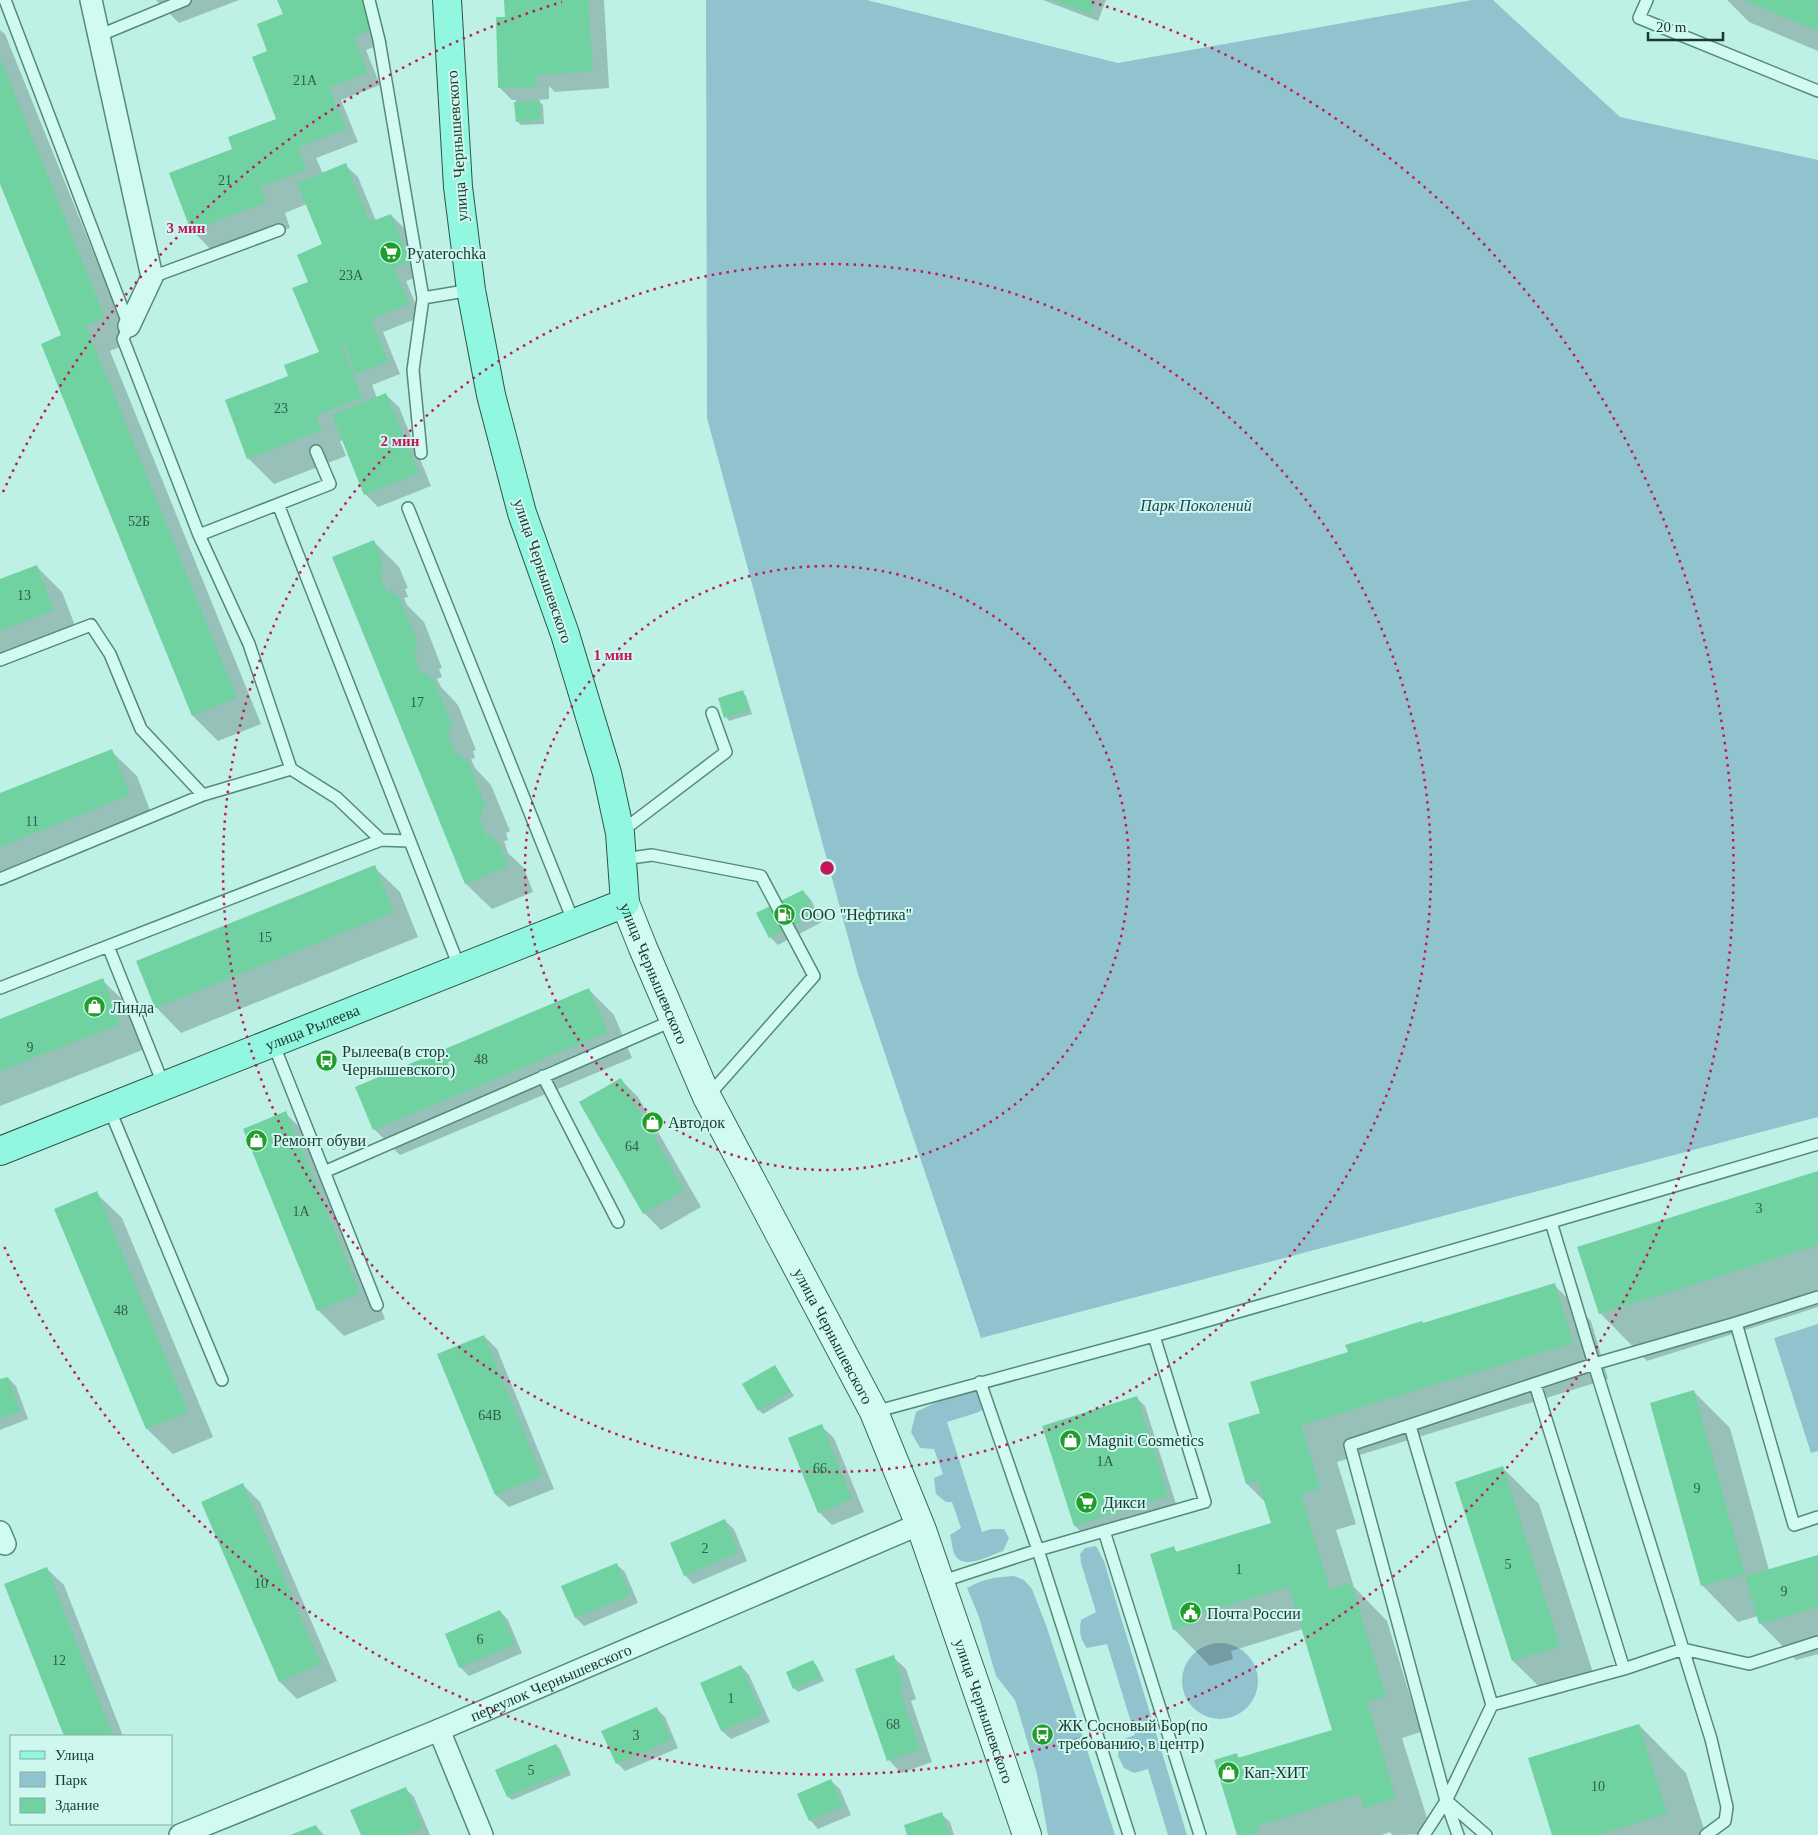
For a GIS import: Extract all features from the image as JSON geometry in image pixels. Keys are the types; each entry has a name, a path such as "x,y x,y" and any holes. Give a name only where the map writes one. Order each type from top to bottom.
{"main road":[{"name":"улица Чернышевского","path":"447,0 458,187 471,290 490,395 522,513 565,634 607,773 622,846 625,903"},
{"name":"улица Рылеева","path":"0,1151 625,903"}],"street":[{"path":"91,0 152,277 129,326"},
{"name":"улица Чернышевского","path":"625,903 707,1097 874,1412 920,1524 1027,1835"},
{"name":"переулок Чернышевского","path":"180,1835 439,1730 920,1524"},
{"path":"439,1730 482,1835"}],"lane":[{"path":"5,0 129,326 123,339 199,535 249,644 291,769 337,798 381,840"},
{"path":"98,36 185,0"},
{"path":"369,0 379,40 423,298 413,370 421,453"},
{"path":"1647,0 1639,18 1818,91"},
{"path":"152,277 279,230"},
{"path":"423,298 471,290"},
{"path":"199,535 330,484 316,452"},
{"path":"278,504 460,968"},
{"path":"408,508 574,923"},
{"path":"0,660 91,625 110,654 141,729 203,795"},
{"path":"622,846 726,752 712,713"},
{"path":"0,879 203,795 291,769"},
{"path":"0,988 381,840 409,841"},
{"path":"622,846 761,876 814,976 707,1097"},
{"path":"108,946 164,1086"},
{"path":"324,1172 674,1020"},
{"path":"273,1043 377,1305"},
{"path":"543,1076 618,1222"},
{"path":"109,1108 222,1380"},
{"path":"874,1412 1154,1336 1818,1144"},
{"path":"1551,1222 1711,1740 1727,1807 1725,1821 1706,1835"},
{"path":"1458,1835 1446,1801 1350,1445 1594,1364 1818,1297"},
{"path":"1736,1323 1794,1525 1818,1517"},
{"path":"940,1582 1038,1550 1205,1502 1154,1336"},
{"path":"980,1382 1038,1550 1128,1835"},
{"path":"1535,1384 1624,1669"},
{"path":"1410,1426 1492,1705 1446,1801 1424,1835"},
{"path":"1104,1531 1200,1835"},
{"path":"1492,1705 1624,1669 1683,1649 1749,1664 1818,1642"},
{"path":"1446,1801 1486,1835"}],"green space":[{"name":"Парк Поколений","path":"706,0 867,0 1118,63 1472,0 1493,0 1620,117 1818,160 1818,1117 981,1338 858,974 707,418"},
{"path":"1818,1324 1818,1451 1811,1453 1774,1338"},
{"path":"985,1389 988,1405 979,1412 947,1422 982,1532 991,1529 1004,1529 1009,1538 1003,1551 971,1562 964,1562 955,1555 950,1535 961,1528 952,1502 946,1502 936,1494 934,1478 943,1474 934,1449 920,1448 911,1432 916,1412 958,1394"},
{"path":"1096,1546 1104,1561 1187,1835 1168,1835 1148,1769 1134,1773 1124,1768 1118,1756 1119,1745 1124,1739 1135,1735 1107,1644 1087,1648 1081,1638 1080,1631 1081,1620 1096,1612 1080,1554 1085,1548"},
{"path":"1014,1576 1024,1580 1032,1589 1047,1628 1115,1835 1048,1835 1037,1774 1015,1700 996,1676 979,1617 967,1588 989,1579"},
{"path":"1213,1643 1227,1643 1241,1649 1252,1660 1258,1674 1255,1696 1247,1708 1227,1719 1213,1719 1199,1713 1188,1702 1182,1688 1182,1674 1188,1660 1199,1649"}],"building":[{"path":"277,0 364,0 375,29 354,37 368,73 329,87 346,129 298,147 306,170 260,187 266,202 191,231 169,173 232,149 228,137 276,119 252,57 267,51 257,24 283,14"},
{"path":"504,0 588,0 593,71 537,75 537,87 498,88 496,17 505,17"},
{"path":"1053,0 1095,0 1090,14"},
{"path":"1744,0 1818,0 1818,31"},
{"path":"0,58 105,317 86,326 237,698 192,716 41,344 61,335 0,184"},
{"path":"540,100 541,120 516,122 514,102"},
{"path":"346,163 370,222 391,214 411,262 394,268 409,304 371,319 388,361 356,374 343,342 341,343 362,398 316,415 322,430 247,459 225,400 288,376 284,365 319,352 292,288 308,282 297,255 322,244 297,183"},
{"path":"386,393 419,473 364,495 332,415"},
{"path":"374,540 383,563 380,564 383,571 379,573 387,592 392,590 395,596 398,595 418,642 415,644 418,651 413,653 421,674 426,672 429,679 433,678 452,724 448,726 451,732 447,734 455,754 459,753 462,759 466,758 486,806 481,808 483,814 479,816 487,837 492,835 495,843 499,842 508,866 465,884 332,557"},
{"path":"37,565 54,610 0,631 0,579"},
{"path":"743,690 749,710 724,718 718,698"},
{"path":"112,749 130,795 0,847 0,793"},
{"path":"375,865 394,912 155,1008 136,961"},
{"name":"ООО \"Нефтика\"","path":"803,890 815,914 769,938 756,913"},
{"path":"103,978 120,1024 0,1071 0,1019"},
{"path":"589,988 608,1032 373,1130 355,1087"},
{"path":"621,1078 684,1190 643,1214 579,1102"},
{"path":"286,1111 360,1293 317,1311 243,1129"},
{"path":"1818,1171 1818,1245 1599,1314 1577,1247"},
{"path":"97,1191 188,1412 146,1429 54,1209"},
{"path":"1555,1283 1573,1343 1301,1425 1320,1488 1301,1494 1330,1590 1351,1583 1386,1696 1367,1702 1396,1798 1364,1808 1360,1794 1257,1826 1259,1832 1237,1835 1214,1760 1237,1753 1238,1758 1332,1730 1289,1587 1195,1615 1197,1623 1173,1630 1150,1554 1174,1546 1176,1552 1271,1523 1258,1481 1246,1484 1228,1423 1260,1413 1250,1382 1348,1352 1345,1345"},
{"path":"484,1335 542,1476 495,1495 437,1354"},
{"path":"775,1365 791,1392 758,1411 742,1384"},
{"path":"8,1377 20,1411 0,1418 0,1379"},
{"path":"1694,1390 1745,1574 1701,1586 1650,1403"},
{"path":"1137,1396 1168,1496 1074,1526 1042,1426"},
{"path":"822,1424 852,1499 818,1513 788,1438"},
{"path":"1503,1466 1560,1646 1512,1661 1455,1482"},
{"path":"243,1483 321,1664 279,1682 201,1502"},
{"path":"725,1519 739,1552 684,1576 670,1543"},
{"path":"1818,1555 1818,1607 1759,1624 1745,1576"},
{"path":"617,1563 630,1595 575,1618 561,1586"},
{"path":"47,1567 113,1735 64,1735 4,1584"},
{"path":"500,1610 515,1644 459,1668 445,1634"},
{"path":"894,1655 904,1686 899,1688 920,1749 887,1761 855,1669"},
{"path":"813,1660 821,1677 793,1689 786,1672"},
{"path":"741,1665 762,1714 721,1731 700,1683"},
{"path":"657,1707 671,1740 616,1764 601,1731"},
{"path":"1639,1724 1667,1813 1598,1835 1552,1835 1528,1758"},
{"path":"556,1744 568,1771 507,1797 495,1770"},
{"path":"831,1779 843,1806 809,1821 797,1794"},
{"path":"406,1787 423,1828 407,1835 361,1835 350,1810"},
{"path":"942,1812 950,1835 907,1835 904,1825"},
{"path":"316,1825 320,1835 290,1835"}],"place":[{"name":"Pyaterochka","path":"391,253"},
{"name":"ООО \"Нефтика\"","path":"785,914"},
{"name":"Линда","path":"95,1007"},
{"name":"Рылеева(в стор. Чернышевского)","path":"326,1060"},
{"name":"Автодок","path":"652,1122"},
{"name":"Ремонт обуви","path":"257,1140"},
{"name":"Magnit Cosmetics","path":"1071,1440"},
{"name":"Дикси","path":"1087,1502"},
{"name":"Почта России","path":"1191,1613"},
{"name":"ЖК Сосновый Бор(по требованию, в центр)","path":"1042,1734"},
{"name":"Кап-ХИТ","path":"1228,1772"}]}
